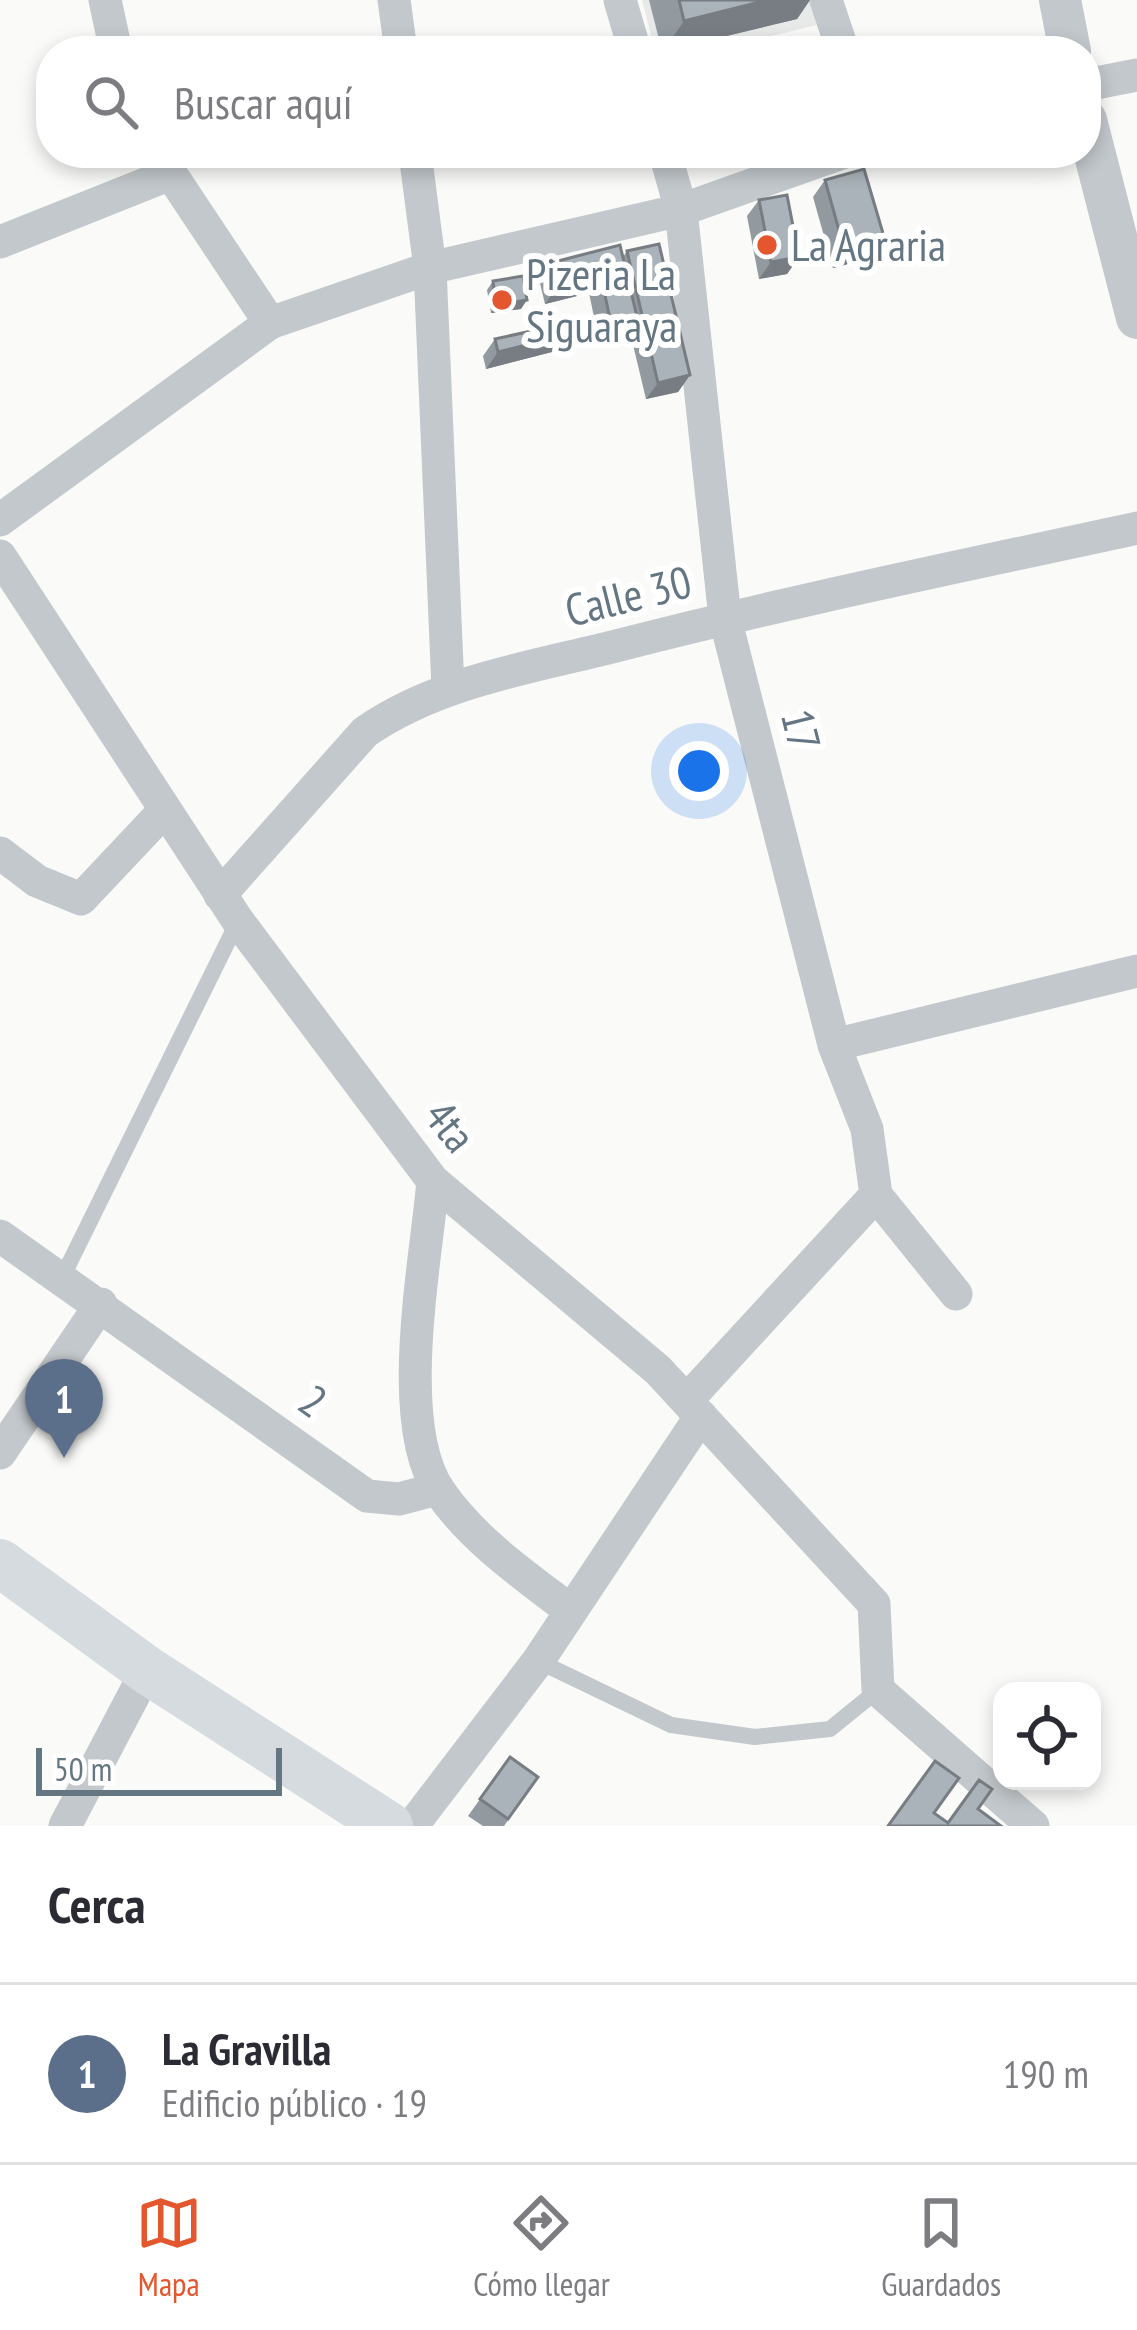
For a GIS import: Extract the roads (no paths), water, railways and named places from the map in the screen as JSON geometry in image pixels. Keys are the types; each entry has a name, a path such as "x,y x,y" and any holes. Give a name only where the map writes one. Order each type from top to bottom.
{"main road":[{"path":"0,1563 147,1670 389,1826"}],"street":[{"path":"105,0 113,36"},
{"path":"394,0 399,36"},
{"path":"620,0 631,36"},
{"path":"826,0 838,36"},
{"path":"1060,0 1067,36"},
{"path":"1101,82 1137,75"},
{"path":"0,242 154,168"},
{"path":"165,168 270,323"},
{"path":"417,168 430,268 448,689"},
{"name":"17","path":"668,168 681,210 725,618 835,1045 867,1129 876,1195"},
{"path":"0,520 270,323 430,268 681,210 800,168"},
{"path":"1098,168 1137,318"},
{"name":"Calle 30","path":"229,908 364,732 394,712 448,689 725,618 1137,528"},
{"name":"4ta","path":"0,556 229,908 433,1181 694,1408 874,1604 878,1690"},
{"path":"0,853 64,895 88,896 164,811"},
{"path":"835,1045 1137,971"},
{"path":"433,1181 416,1423 437,1489 490,1549 569,1610"},
{"path":"412,1826 538,1661 694,1408 876,1195 956,1294"},
{"name":"2","path":"0,1237 367,1496 399,1499 437,1489"},
{"path":"0,1453 101,1304"},
{"path":"65,1826 147,1670"},
{"path":"878,1690 1033,1826"}],"lane":[{"path":"62,1278 229,908"},
{"path":"538,1661 671,1725 755,1737 830,1729 878,1690"}],"place":[{"name":"La Agraria","path":"767,245"},
{"name":"Pizeria La Siguaraya","path":"502,300"},
{"name":"La Gravilla","path":"64,1458"}]}
